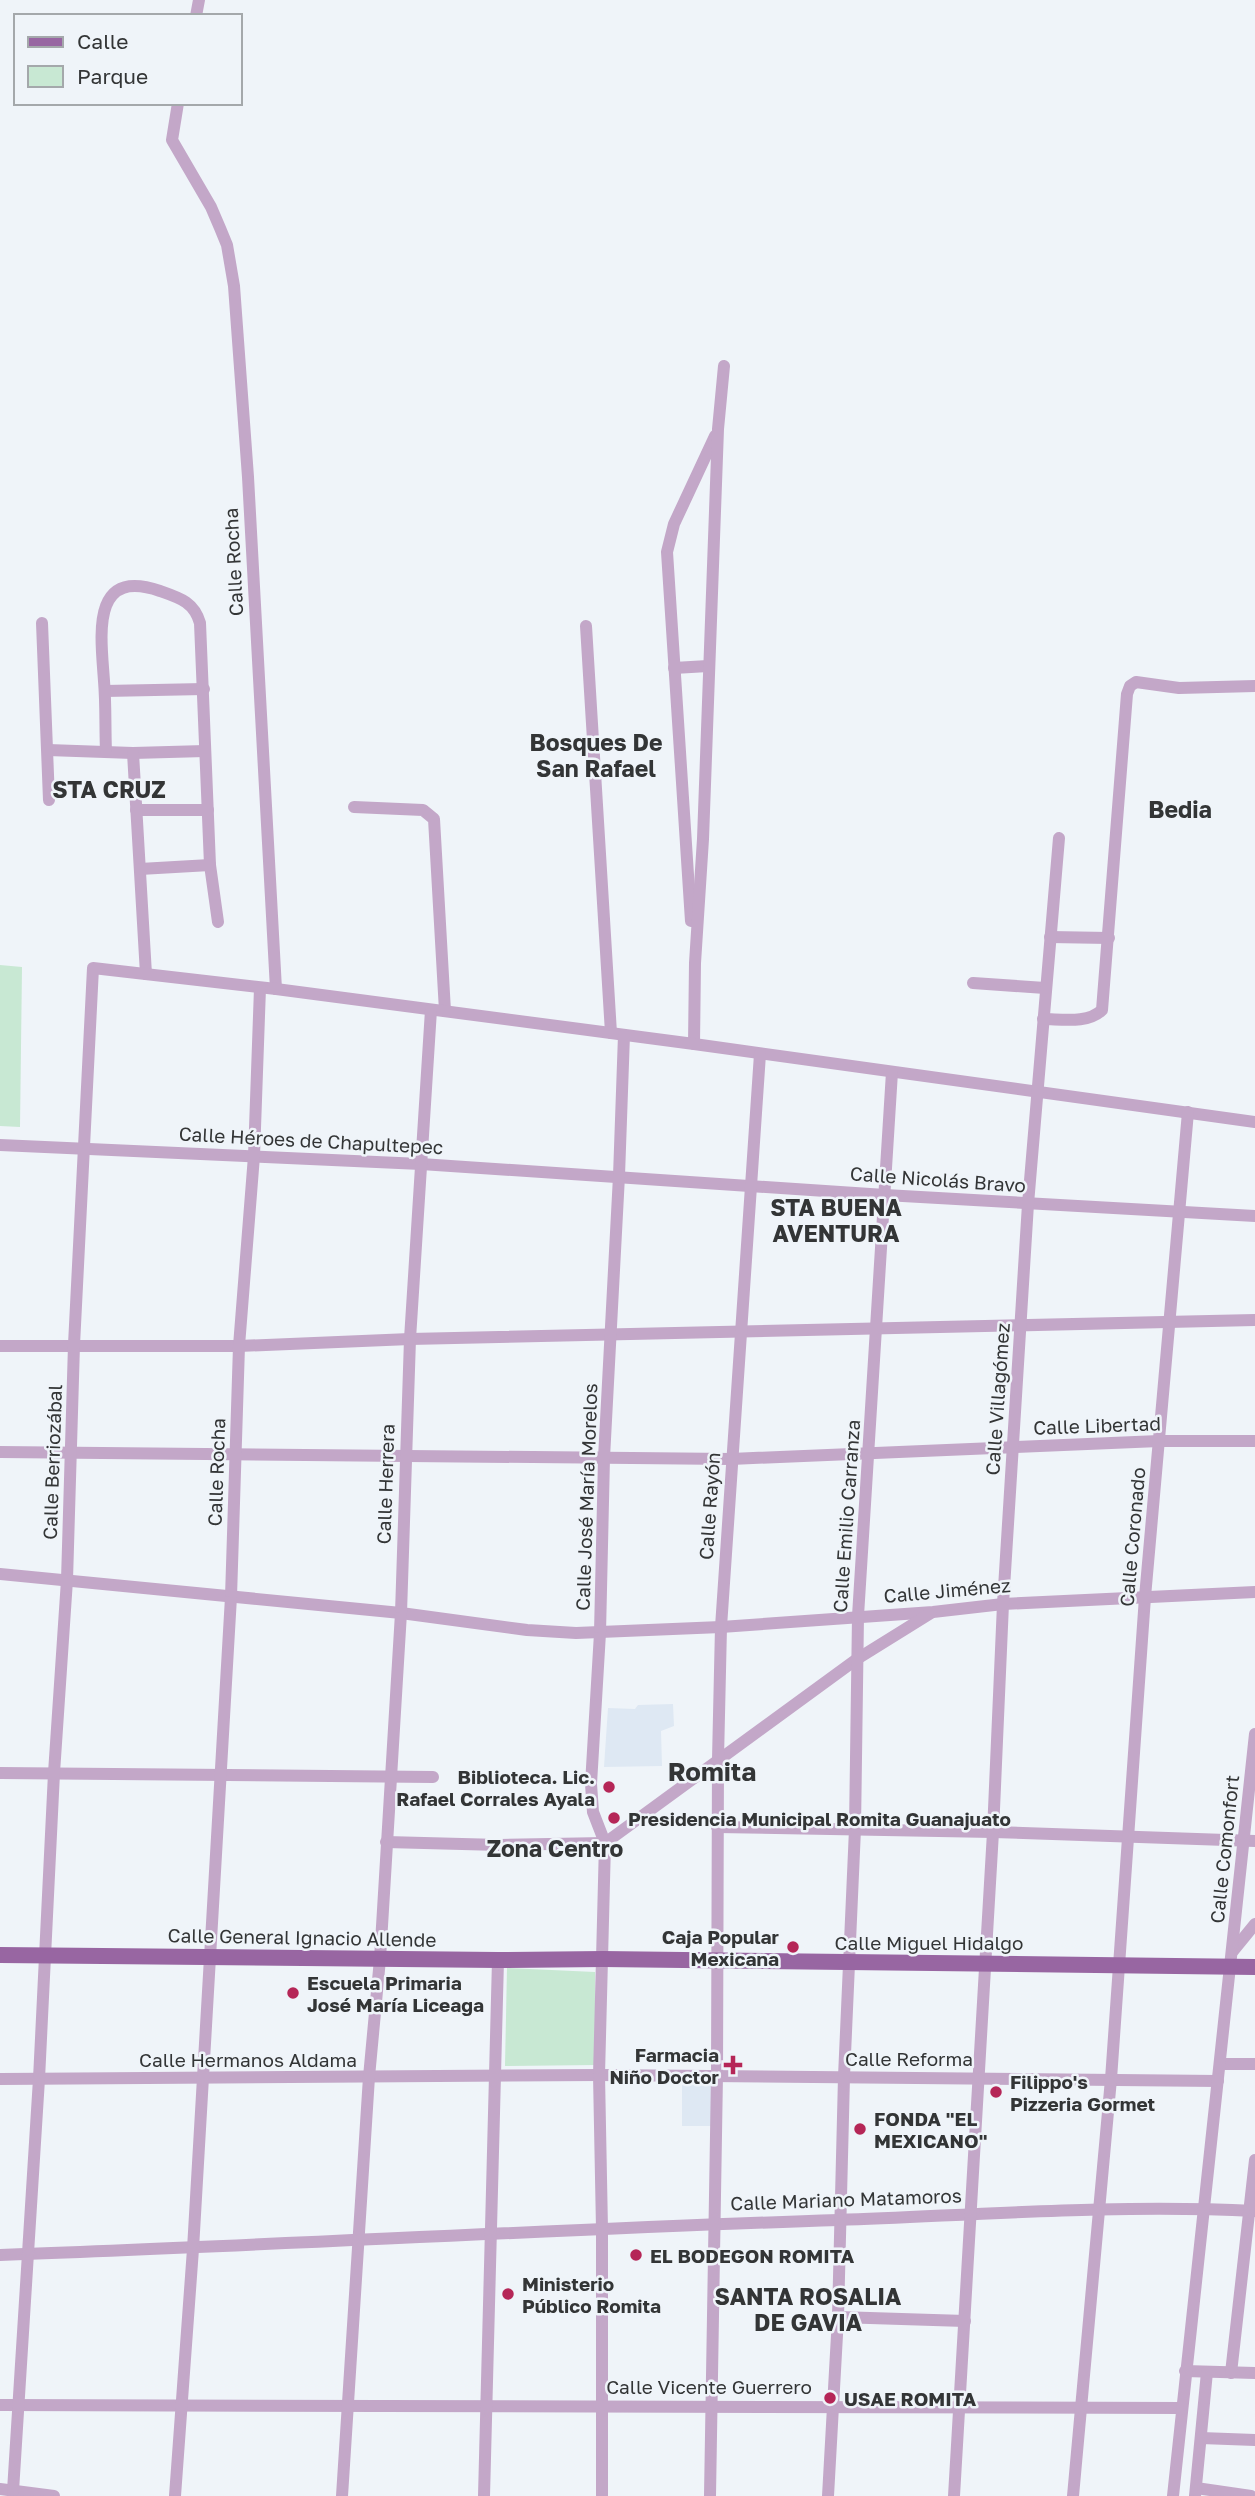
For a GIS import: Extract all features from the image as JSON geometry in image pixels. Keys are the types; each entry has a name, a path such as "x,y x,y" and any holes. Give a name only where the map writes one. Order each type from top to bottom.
{"main road":[{"name":"Calle General Ignacio Allende","path":"0,1955 603,1959"},
{"name":"Calle Miguel Hidalgo","path":"603,1959 1119,1965 1232,1960 1255,1967"}],"street":[{"name":"Calle Rocha","path":"178,105 172,134 174,146 211,207 229,256 234,286 248,477 276,989"},
{"path":"694,1044 695,963 703,839 718,429 723,366"},
{"path":"695,963 684,840 667,568 669,538 718,429"},
{"path":"106,751 101,618 116,591 122,587 142,586 182,599 197,612 200,622 211,865 218,922"},
{"path":"42,624 49,800"},
{"name":"Calle José María Morelos","path":"586,626 617,1034 620,1176 604,1458 600,1633 591,1784 593,1812 605,1843 599,2075 602,2496"},
{"path":"674,668 708,666"},
{"path":"1042,1019 1084,1019 1096,1016 1102,1010 1127,694 1130,686 1136,682 1144,682 1167,687 1255,686"},
{"path":"105,691 204,689"},
{"path":"48,750 133,753 205,751"},
{"path":"133,753 146,974 694,1044 1255,1122"},
{"path":"354,807 423,810 434,819 445,1012"},
{"path":"136,810 208,810"},
{"name":"Calle Villagómez","path":"954,2496 1028,1204 1059,838"},
{"path":"684,840 703,839"},
{"path":"139,869 211,865"},
{"path":"1050,937 1108,938"},
{"name":"Calle Berriozábal","path":"7,2490 20,2405 46,1956 54,1773 67,1580 73,1451 74,1345 93,968 146,974"},
{"path":"973,983 1045,988"},
{"name":"Calle Rocha","path":"175,2496 193,2249 231,1597 239,1346 254,1156 260,988"},
{"name":"Calle Herrera","path":"342,2496 369,2077 380,1959 401,1613 410,1339 431,1010"},
{"name":"Calle Rayón","path":"710,2496 718,2075 717,1827 721,1627 760,1054"},
{"name":"Calle Emilio Carranza","path":"828,2496 838,2317 844,2077 855,1829 858,1616 891,1072"},
{"name":"Calle Coronado","path":"1073,2496 1111,2079 1145,1597 1188,1112"},
{"name":"Calle Héroes de Chapultepec","path":"0,1145 620,1176"},
{"name":"Calle Nicolás Bravo","path":"620,1176 885,1195 1255,1216"},
{"path":"0,1346 239,1346 410,1339 1255,1320"},
{"name":"Calle Libertad","path":"0,1452 731,1459 1159,1441 1255,1441"},
{"name":"Calle Jiménez","path":"0,1574 401,1613 540,1631 600,1633 933,1612 1003,1604 1255,1592"},
{"path":"386,1842 605,1843 857,1658 933,1612"},
{"name":"Calle Comonfort","path":"1173,2496 1232,1960 1250,1841 1255,1734"},
{"path":"0,1773 433,1777"},
{"path":"717,1827 993,1832 1250,1841"},
{"path":"1232,1960 1255,1924"},
{"path":"484,2496 498,1960"},
{"path":"1220,2064 1255,2064"},
{"name":"Calle Hermanos Aldama","path":"0,2079 599,2075"},
{"name":"Calle Reforma","path":"599,2075 1218,2081"},
{"path":"1231,2373 1252,2211 1255,2160"},
{"name":"Calle Mariano Matamoros","path":"0,2255 193,2249 971,2214 1203,2209 1252,2211"},
{"path":"838,2317 965,2321"},
{"path":"1185,2371 1255,2373"},
{"path":"1208,2372 1196,2492 1251,2496"},
{"name":"Calle Vicente Guerrero","path":"0,2405 832,2405 1182,2408"},
{"path":"1202,2438 1255,2440"},
{"path":"7,2490 54,2496"}],"shaded area":[{"path":"673,1704 674,1726 661,1731 662,1766 604,1767 608,1708 635,1709 638,1705"},
{"path":"682,2082 715,2082 713,2126 682,2126"}],"green space":[{"path":"0,965 22,967 20,1127 0,1126"},
{"path":"507,1968 595,1972 596,2065 505,2066"}],"place":[{"name":"Biblioteca. Lic. Rafael Corrales Ayala","path":"609,1787"},
{"name":"Presidencia Municipal Romita Guanajuato","path":"614,1818"},
{"name":"Caja Popular Mexicana","path":"793,1947"},
{"name":"Escuela Primaria José María Liceaga","path":"293,1993"},
{"name":"Farmacia Niño Doctor","path":"733,2065"},
{"name":"Filippo's Pizzeria Gormet","path":"996,2092"},
{"name":"FONDA \"EL MEXICANO\"","path":"860,2129"},
{"name":"EL BODEGON ROMITA","path":"636,2255"},
{"name":"Ministerio Público Romita","path":"508,2294"},
{"name":"USAE ROMITA","path":"830,2398"}],"district":[{"name":"Bosques De San Rafael","path":"596,755"},
{"name":"STA CRUZ","path":"109,789"},
{"name":"Bedia","path":"1180,809"},
{"name":"STA BUENA AVENTURA","path":"836,1220"},
{"name":"Romita","path":"712,1771"},
{"name":"Zona Centro","path":"555,1848"},
{"name":"SANTA ROSALIA DE GAVIA","path":"808,2309"}]}
